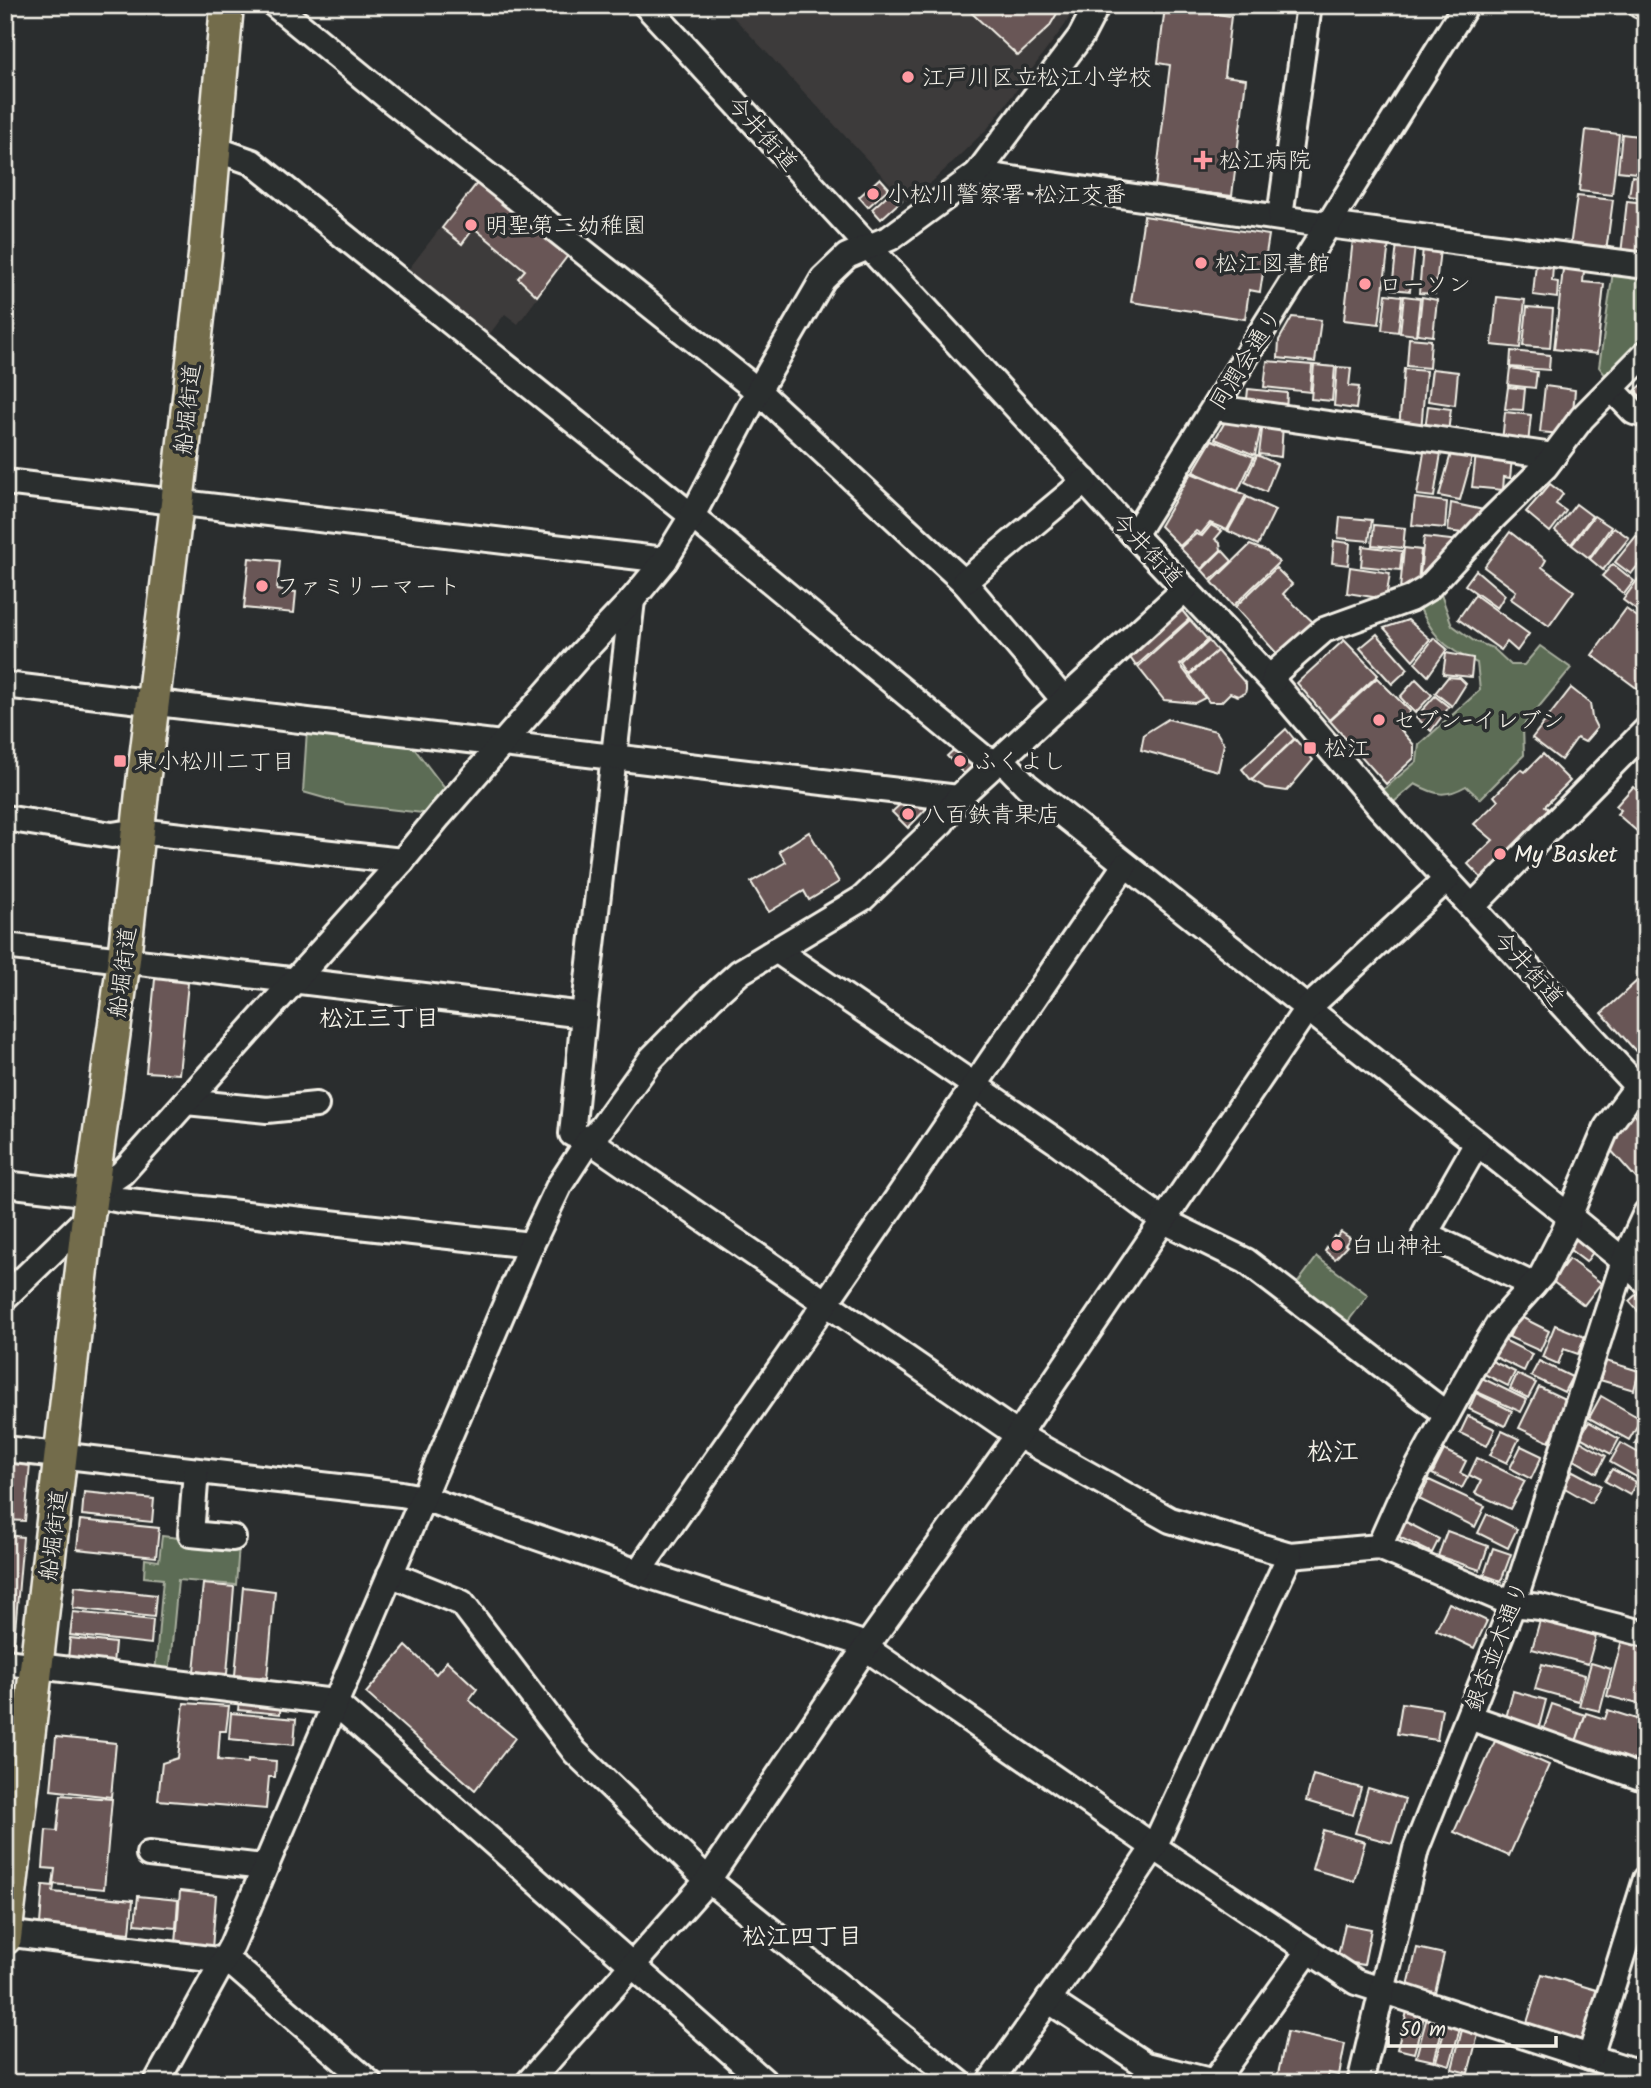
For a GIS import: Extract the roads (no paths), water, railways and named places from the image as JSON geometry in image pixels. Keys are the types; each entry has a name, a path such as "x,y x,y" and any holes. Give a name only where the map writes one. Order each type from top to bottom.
{"main road":[{"name":"船堀街道","path":"5,1935 90,1205 124,959 177,504 215,149 227,5"}],"street":[{"path":"275,5 758,391 964,582 1064,700"},
{"name":"今井街道","path":"646,5 1273,682 1327,748 1641,1091"},
{"path":"5,1297 122,1173 402,861 665,560 823,279 847,256 890,237 977,174 1081,36 1097,5"},
{"path":"1280,217 1309,5"},
{"name":"同潤会通り","path":"1134,535 1466,5"},
{"path":"1640,5 1646,6"},
{"path":"215,149 252,162 692,516 984,758 1007,765 1027,786 1569,1216 1646,1282"},
{"path":"977,174 1328,225 1646,266"},
{"path":"1273,682 1277,671 1324,630 1410,598 1428,588 1553,456 1582,418 1646,354"},
{"path":"1612,389 1634,412 1646,415"},
{"path":"1216,408 1553,456"},
{"path":"964,582 1085,481"},
{"path":"5,482 665,560"},
{"path":"156,2083 225,1961 531,1245 559,1186 589,1140 602,1127 651,1059 711,998 740,972 863,898 942,822 958,798 1185,589"},
{"path":"632,600 572,1134 589,1140 1018,1435 1171,1520 1290,1555 1379,1548 1513,1604 1540,1607 1646,1634"},
{"path":"5,685 958,798"},
{"path":"1473,906 1646,730"},
{"path":"5,818 112,835 138,831 402,861"},
{"path":"638,1572 1125,865"},
{"path":"528,2083 708,1880 866,1647 1018,1435 1306,1010 1447,879"},
{"path":"5,946 584,1015"},
{"path":"776,950 1056,1141 1164,1221 1246,1261 1447,1415"},
{"path":"1379,1548 1400,1500 1500,1322 1542,1275 1566,1228 1607,1127 1641,1091"},
{"path":"186,1102 267,1110 316,1105"},
{"path":"1477,1143 1426,1234 1533,1284"},
{"path":"5,1184 90,1205 120,1200 531,1245"},
{"name":"銀杏並木通り","path":"1360,2083 1416,1849 1513,1604 1624,1261 1646,1213"},
{"path":"5,1449 423,1498 866,1647 1154,1847 1356,1982 1646,2074"},
{"path":"196,1471 191,1534 233,1538"},
{"path":"989,2083 1100,1928 1154,1847 1290,1555"},
{"path":"390,1574 462,1603 575,1752 708,1880 960,2083"},
{"path":"5,1662 334,1702 766,2083"},
{"path":"1469,1717 1646,1779"},
{"path":"149,1854 264,1867"},
{"path":"1590,2057 1646,1879"},
{"path":"5,1935 225,1961 237,1968 370,2083"},
{"path":"1048,2000 1146,2065 1214,2082 1309,1950"}],"place":[{"name":"江戸川区立松江小学校","path":"908,77"},
{"name":"松江病院","path":"1203,160"},
{"name":"小松川警察署 松江交番","path":"873,194"},
{"name":"明聖第二幼稚園","path":"471,225"},
{"name":"松江図書館","path":"1201,263"},
{"name":"ローソン","path":"1365,284"},
{"name":"ファミリーマート","path":"262,586"},
{"name":"セブン-イレブン","path":"1379,720"},
{"name":"松江","path":"1310,748"},
{"name":"東小松川二丁目","path":"120,761"},
{"name":"ふくよし","path":"960,761"},
{"name":"八百鉄青果店","path":"908,814"},
{"name":"My Basket","path":"1500,854"},
{"name":"白山神社","path":"1337,1245"}],"district":[{"name":"松江三丁目","path":"379,1018"},
{"name":"松江","path":"1333,1451"},
{"name":"松江四丁目","path":"802,1936"}]}
